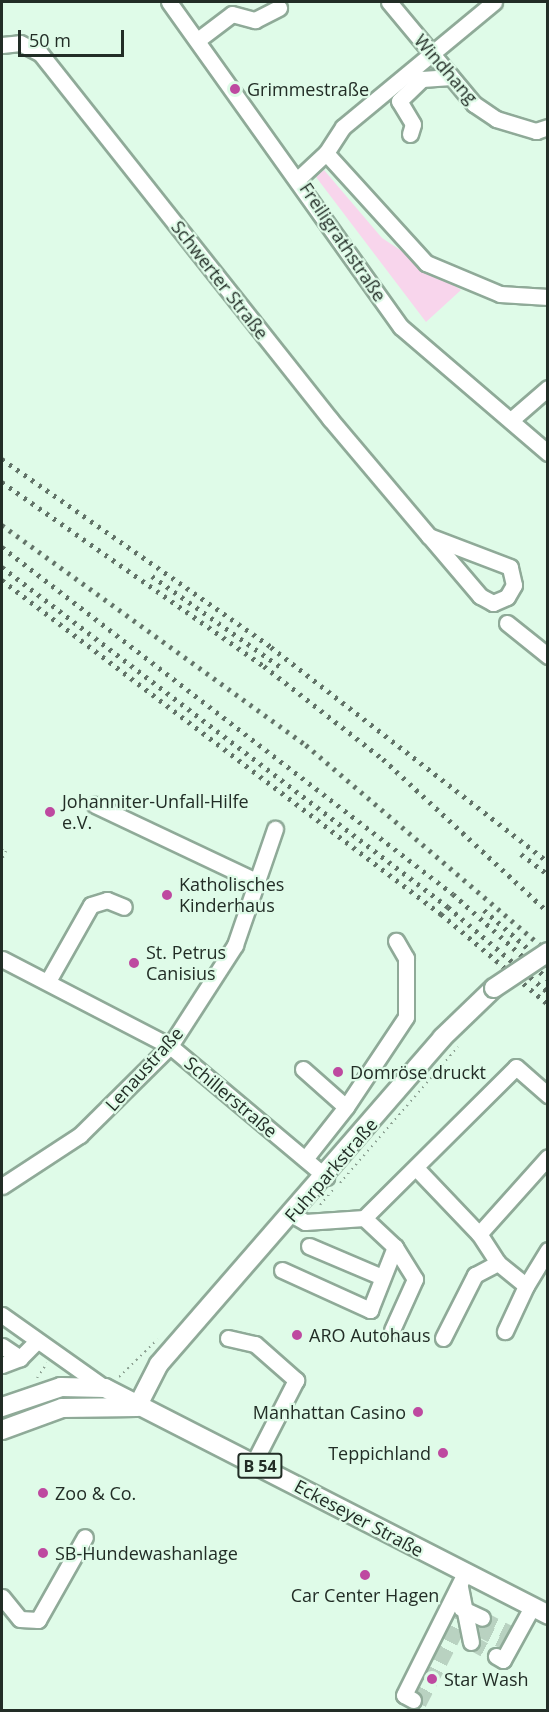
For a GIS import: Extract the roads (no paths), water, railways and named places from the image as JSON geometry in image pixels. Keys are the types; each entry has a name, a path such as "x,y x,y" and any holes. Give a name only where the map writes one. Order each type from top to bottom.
{"main road":[{"name":"Fuhrparkstraße","path":"137,1407 159,1364 326,1177 442,1038 494,988 548,952"},
{"name":"B 54","path":"2,1407 61,1387 105,1388 137,1407"},
{"name":"B 54","path":"2,1430 62,1408 137,1407"},
{"name":"Eckeseyer Straße","path":"137,1407 254,1462 463,1580 540,1611"}],"street":[{"name":"Freiligrathstraße","path":"169,2 199,39 299,178 401,327 548,453"},
{"name":"Windhang","path":"388,2 451,77 496,119 536,131 548,127"},
{"path":"299,178 326,153 343,127 494,2"},
{"path":"199,39 232,14 255,20 279,8"},
{"name":"Schwerter Straße","path":"2,45 20,43 40,53 429,536 480,596 493,603 507,597 514,585 510,567 429,536"},
{"path":"410,134 413,124 399,101 422,79 451,77"},
{"path":"326,153 426,263 500,294 545,298"},
{"path":"511,420 548,388"},
{"path":"507,623 548,656"},
{"path":"95,805 258,882"},
{"name":"Lenaustraße","path":"2,1186 80,1135 170,1046 235,945 275,829"},
{"path":"48,981 91,905 107,900 124,908"},
{"path":"305,1159 346,1107 406,1017 406,958 396,941"},
{"name":"Schillerstraße","path":"2,959 170,1046 326,1177"},
{"path":"293,1215 305,1222 364,1218 417,1169 516,1067 548,1095"},
{"path":"303,1069 346,1107"},
{"path":"479,1234 548,1157"},
{"path":"417,1169 479,1234 498,1263 526,1286"},
{"path":"364,1218 395,1247 416,1279 392,1330"},
{"path":"309,1246 382,1277"},
{"path":"282,1270 370,1310 395,1247"},
{"path":"505,1331 526,1286 548,1250"},
{"path":"443,1338 475,1275 498,1263"},
{"path":"2,1315 105,1388"},
{"path":"228,1338 255,1344 296,1380 254,1462"},
{"path":"2,1365 20,1358 38,1341"},
{"path":"2,1346 20,1358"},
{"path":"2,1597 20,1620 38,1620 85,1537"},
{"path":"463,1580 471,1626"},
{"path":"413,1700 404,1695 463,1580"},
{"path":"506,1644 540,1611"}],"tunnel":[{"path":"482,1618 508,1632"},
{"path":"413,1700 419,1703 462,1619"},
{"path":"478,1628 503,1641"},
{"path":"471,1642 496,1656"}],"railway":[{"path":"2,459 271,647 548,862"},
{"path":"2,482 264,666 383,759 548,912"},
{"path":"2,525 306,745 548,952"},
{"path":"2,547 453,894 548,979"},
{"path":"2,567 448,907 548,992"},
{"path":"152,576 282,668"},
{"path":"2,580 441,914 548,1004"},
{"path":"521,854 548,874"},
{"path":"484,910 548,966"}],"place":[{"name":"Grimmestraße","path":"235,89"},
{"name":"Johanniter-Unfall-Hilfe e.V.","path":"50,812"},
{"name":"Katholisches Kinderhaus","path":"167,895"},
{"name":"St. Petrus Canisius","path":"134,963"},
{"name":"Domröse druckt","path":"338,1072"},
{"name":"ARO Autohaus","path":"297,1335"},
{"name":"Manhattan Casino","path":"418,1412"},
{"name":"Teppichland","path":"443,1453"},
{"name":"Zoo & Co.","path":"43,1493"},
{"name":"SB-Hundewashanlage","path":"43,1553"},
{"name":"Car Center Hagen","path":"365,1575"},
{"name":"Star Wash","path":"432,1679"}]}
